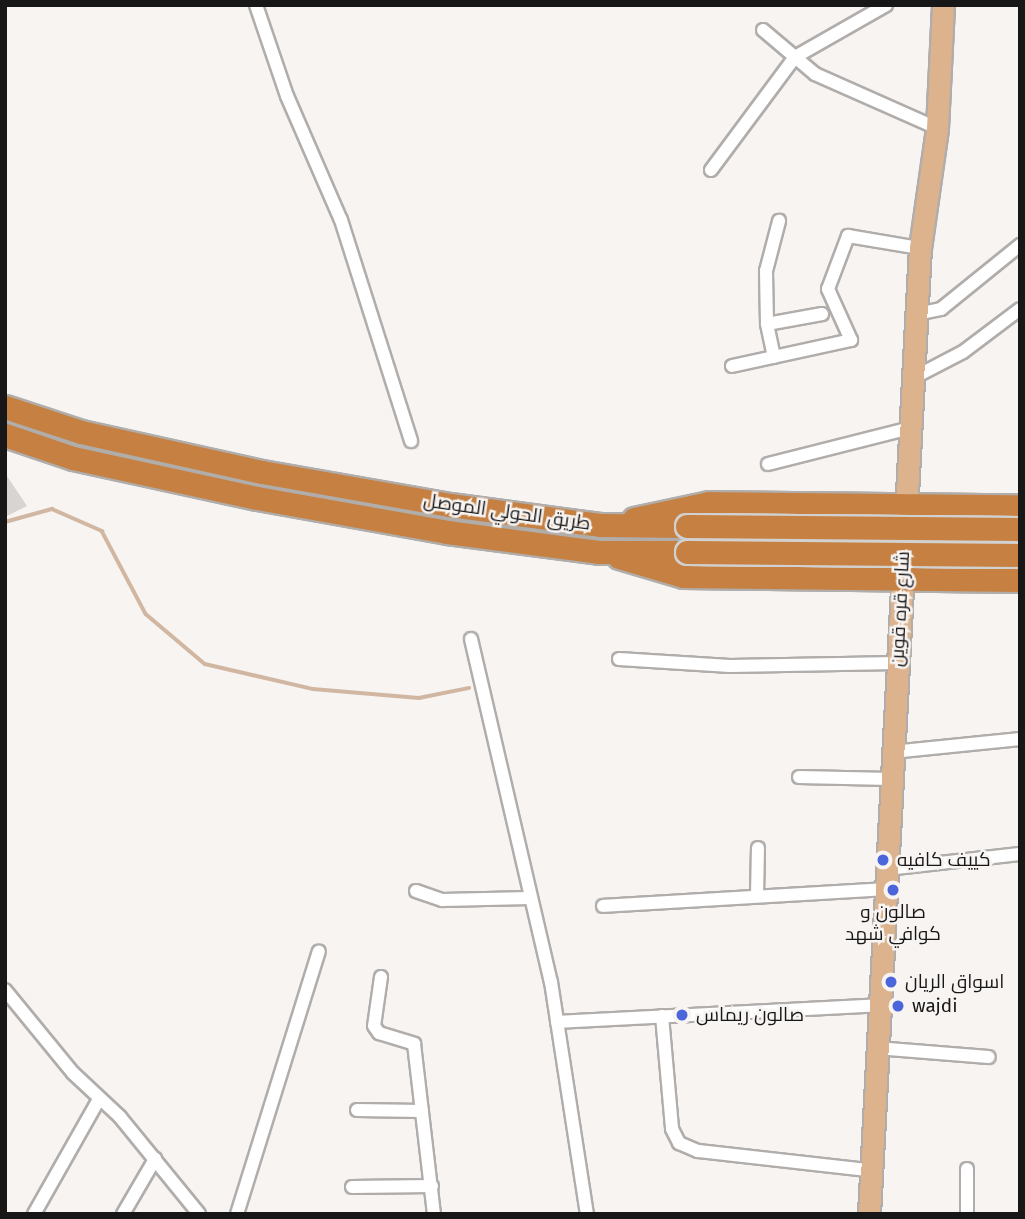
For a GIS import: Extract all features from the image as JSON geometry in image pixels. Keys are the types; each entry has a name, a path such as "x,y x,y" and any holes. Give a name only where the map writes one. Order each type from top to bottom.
{"highway":[{"name":"طريق الحولي الموصل","path":"5,407 81,432 262,472 600,525 1020,529"},
{"name":"طريق الحولي الموصل","path":"5,435 73,458 257,498 598,552 1020,555"},
{"path":"600,525 709,502 1020,506"},
{"path":"598,552 684,576 1020,580"}],"main road":[{"name":"شارع قره قوين","path":"869,1214 868,1170 920,248 937,128 943,5"}],"street":[{"path":"256,5 288,96 341,220 411,441"},
{"path":"711,170 795,57 886,5"},
{"path":"764,30 815,74 937,128"},
{"path":"774,357 767,324 766,271 779,221"},
{"path":"732,366 851,340 828,289 848,236 920,248"},
{"path":"916,314 941,309 1020,245"},
{"path":"913,378 963,352 1020,309"},
{"path":"767,324 822,314"},
{"path":"768,464 910,428"},
{"path":"471,639 490,705 557,1022 587,1214"},
{"path":"619,659 730,666 897,663"},
{"path":"892,752 1020,739"},
{"path":"799,778 891,779"},
{"path":"757,895 758,848"},
{"path":"603,906 757,895 885,879 1020,854"},
{"path":"416,891 442,900 530,898"},
{"path":"237,1214 319,951"},
{"path":"380,977 374,1026 379,1033 414,1044 434,1214"},
{"path":"5,990 155,1159 199,1214"},
{"path":"557,1022 878,1006"},
{"path":"662,1016 672,1129 679,1143 698,1151 868,1170"},
{"path":"876,1048 989,1057"},
{"path":"34,1214 99,1099"},
{"path":"357,1110 422,1111"},
{"path":"124,1214 155,1159"},
{"path":"967,1169 967,1214"},
{"path":"352,1187 432,1185"}],"building":[{"path":"5,473 27,506 5,517"}],"waterway":[{"path":"5,522 52,509 102,531 146,614 205,664 313,689 419,698 469,688"}],"place":[{"name":"كييف كافيه","path":"883,860"},
{"name":"صالون و كوافي شهد","path":"893,890"},
{"name":"اسواق الريان","path":"891,982"},
{"name":"wajdi","path":"898,1006"},
{"name":"صالون ريماس","path":"682,1015"}]}
